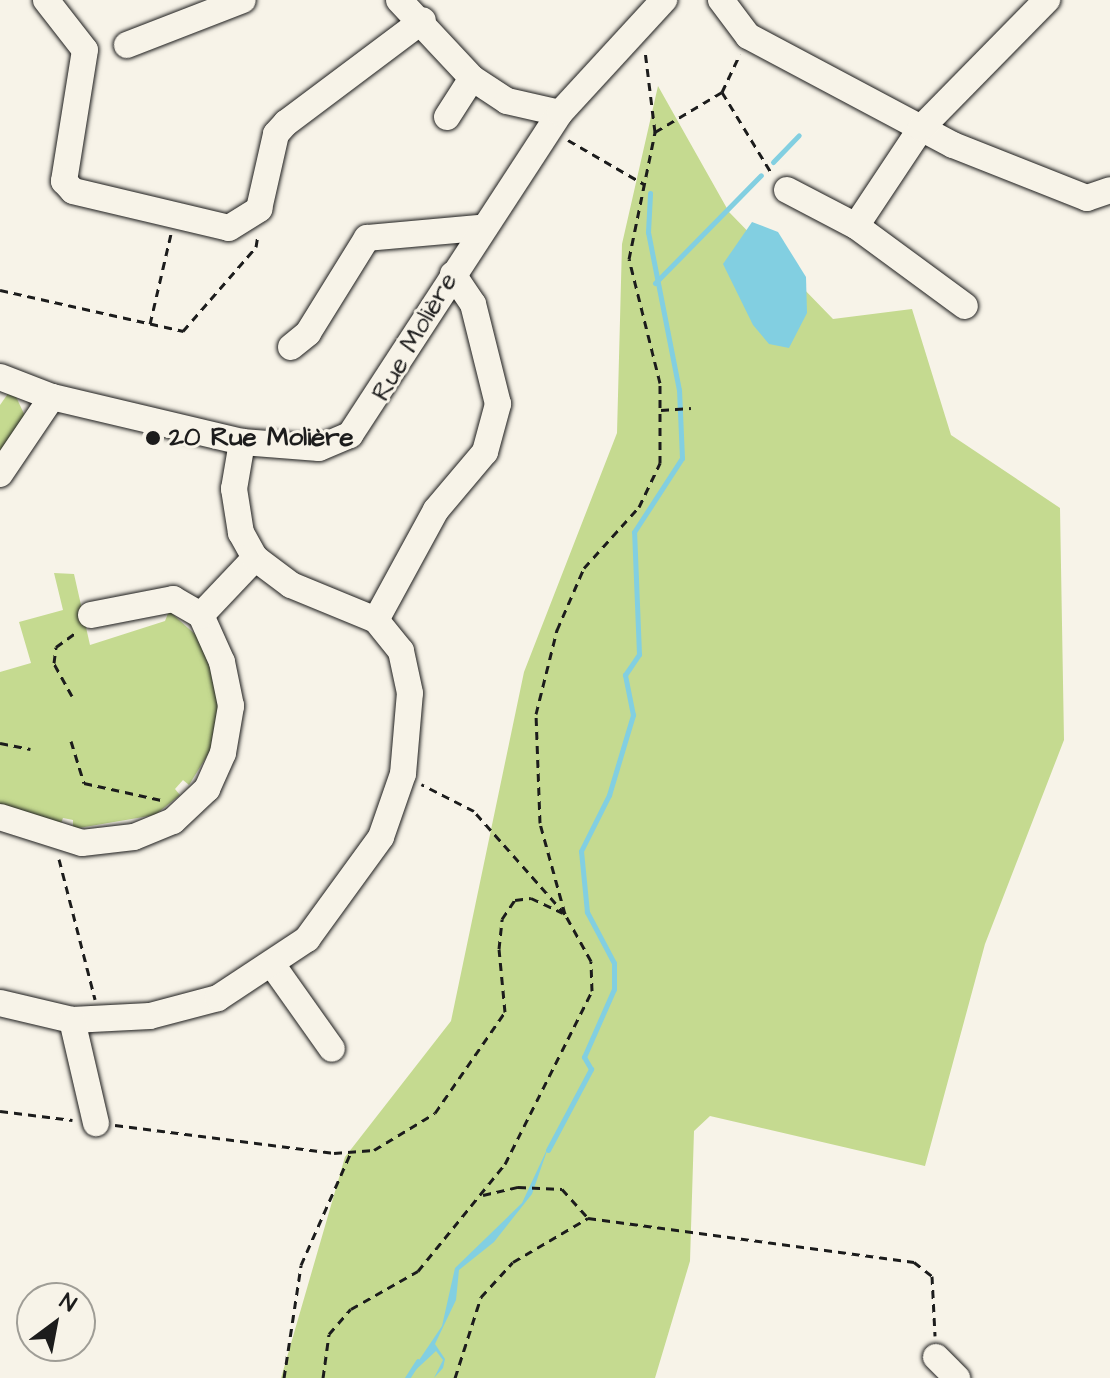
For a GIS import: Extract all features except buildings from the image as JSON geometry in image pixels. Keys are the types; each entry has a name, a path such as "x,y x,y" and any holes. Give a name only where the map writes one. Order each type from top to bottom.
{"street":[{"path":"46,0 85,50 64,181 73,191 229,228 249,220 259,209 276,134 423,20"},
{"path":"127,45 243,0"},
{"path":"399,0 423,20 472,78 507,101 554,121"},
{"name":"Rue Molière","path":"0,377 52,397 242,442 319,448 350,435 480,228 554,121 664,0"},
{"path":"721,0 748,36 921,128 1087,198 1110,190"},
{"path":"856,226 921,128 1047,0"},
{"path":"447,117 472,78"},
{"path":"787,190 856,226 965,306"},
{"path":"291,347 308,333 367,238 480,228"},
{"path":"376,620 436,510 485,452 498,404 473,304 453,274"},
{"path":"0,474 52,397"},
{"path":"0,1003 72,1020 150,1016 218,998 274,967 349,889 381,837 403,774 410,693 401,651 376,620 291,585 255,558 241,533 234,489 242,442"},
{"path":"201,615 255,558"},
{"path":"0,817 53,837 82,843 134,837 181,813 213,777 231,706 222,662 201,615 173,599 91,615"},
{"path":"274,967 332,1049"},
{"path":"72,1020 96,1123"},
{"path":"936,1357 957,1378"}],"path":[{"path":"565,914 540,823 536,714 557,630 584,568 639,507 660,463 661,410 629,259 655,132 642,24"},
{"path":"655,132 722,92 748,36"},
{"path":"722,92 787,190"},
{"path":"554,121 644,184"},
{"path":"150,324 175,215"},
{"path":"0,290 183,331 256,247 249,220"},
{"path":"661,410 691,408"},
{"path":"72,696 54,663 56,647 91,627 91,615"},
{"path":"71,741 84,783 165,801 181,813"},
{"path":"0,743 30,749"},
{"path":"323,1378 329,1334 351,1309 418,1271 506,1163 592,991 591,961 565,914 474,811 403,774"},
{"path":"53,837 99,1018"},
{"path":"0,1111 351,1152 406,1135 459,1084 505,1012 499,949 502,919 515,900 531,898 565,914"},
{"path":"284,1378 301,1265 351,1152"},
{"path":"480,1196 518,1187 562,1189 588,1218 679,1233 914,1262 932,1276 936,1357"},
{"path":"455,1378 481,1297 513,1262 588,1218"}],"green space":[{"path":"658,86 729,212 833,319 912,309 951,435 1060,508 1064,740 985,944 925,1166 710,1116 694,1131 690,1261 655,1378 281,1378 345,1157 451,1021 524,672 617,433 622,244"},
{"path":"12,388 25,416 0,456 0,405"},
{"path":"54,573 74,574 90,645 165,621 169,611 197,636 209,665 218,705 210,751 189,785 183,780 175,789 180,795 155,815 73,829 73,820 63,818 60,826 0,806 0,672 31,663 19,622 63,610"}],"water":[{"path":"752,222 778,232 806,277 807,313 789,348 769,344 753,325 723,264"},
{"path":"549,1145 532,1194 494,1242 459,1270 456,1300 435,1344 445,1359 443,1368 434,1378 443,1360 436,1351 407,1378 442,1326 455,1268 522,1203"}],"waterway":[{"path":"773,162 799,135"},
{"path":"655,283 761,175"},
{"path":"548,1150 591,1069 584,1057 614,989 614,963 587,912 581,851 609,795 633,715 625,675 639,654 634,532 682,458 679,390 648,232 650,193"},
{"path":"407,1378 418,1361"}],"place":[{"name":"20 Rue Molière","path":"153,438"}]}
